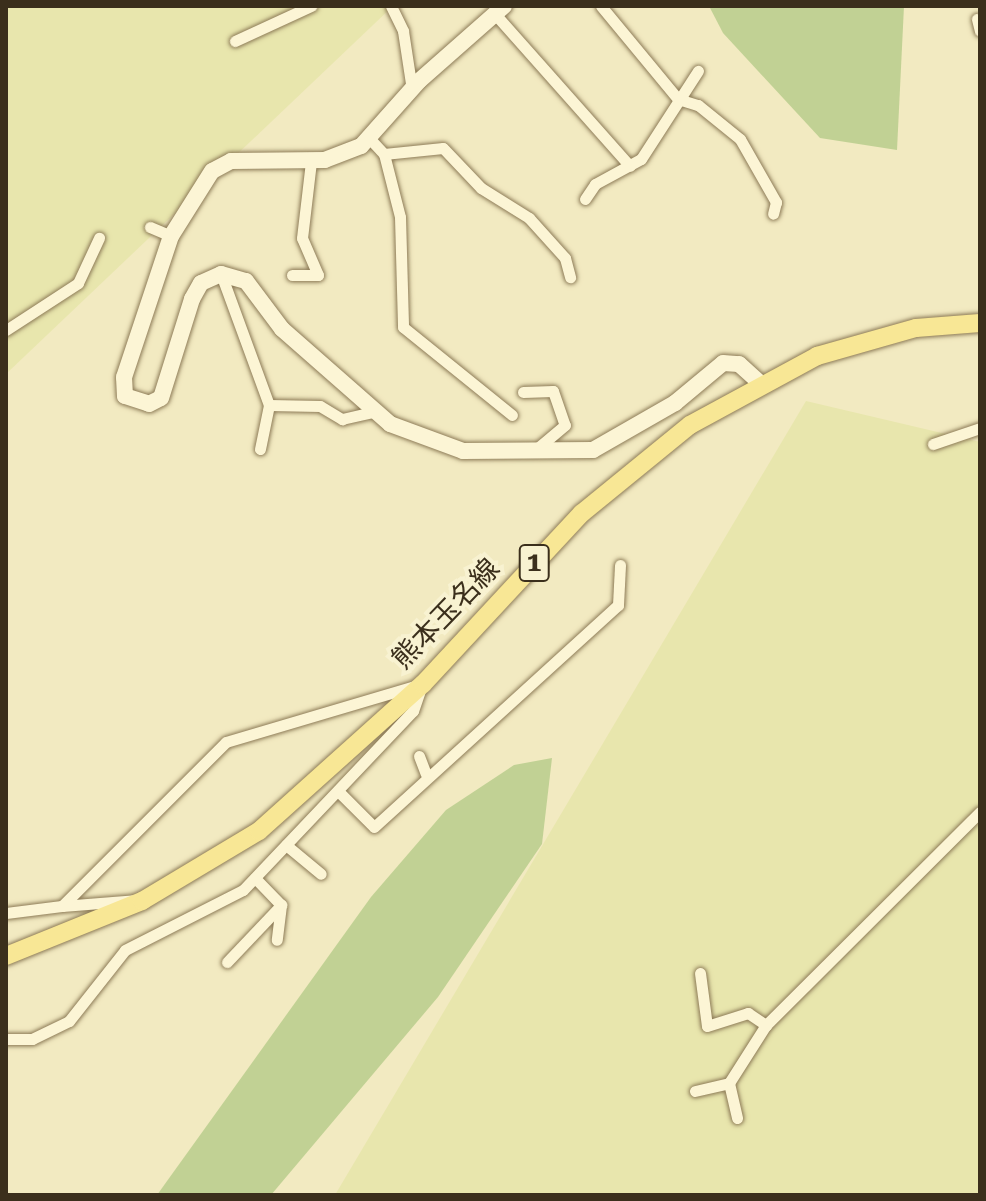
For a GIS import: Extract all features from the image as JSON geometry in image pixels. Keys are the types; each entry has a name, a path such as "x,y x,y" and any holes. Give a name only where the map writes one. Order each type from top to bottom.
{"main road":[{"name":"熊本玉名線","path":"6,956 142,901 259,831 423,684 647,453 761,384 861,340 980,323"}],"street":[{"path":"235,41 311,6"},
{"path":"391,6 403,31 412,90"},
{"path":"601,6 678,99 740,139 776,202 773,214"},
{"path":"630,166 500,10 412,90 371,140 344,156 311,161 231,161 212,171 171,236 124,377 125,396 149,404 161,398 192,299 201,283 221,274 246,281 282,329 373,412 409,434 463,451 593,450 675,403 723,363 739,364 761,384"},
{"path":"585,199 595,184 630,166 698,71"},
{"path":"371,140 384,154 400,217 403,327 512,415"},
{"path":"384,154 443,148 481,188 521,210 565,258 570,277"},
{"path":"292,275 318,275 302,238 311,161"},
{"path":"150,227 171,236"},
{"path":"6,330 78,283 99,238"},
{"path":"221,274 269,405 260,449"},
{"path":"523,392 553,391 565,425 534,452"},
{"path":"269,405 320,406 342,419 373,412"},
{"path":"933,444 980,428"},
{"path":"339,792 374,827 426,774 618,605 620,565"},
{"path":"6,1039 32,1039 69,1021 125,950 255,878 413,711 423,684"},
{"path":"62,906 226,742 423,684"},
{"path":"419,756 426,774"},
{"path":"695,1091 729,1083 766,1025 980,812"},
{"path":"286,845 321,874"},
{"path":"255,878 281,905"},
{"path":"6,913 118,896 142,901"},
{"path":"277,940 281,905"},
{"path":"227,962 281,905"},
{"path":"700,973 707,1026 748,1013 766,1025"},
{"path":"729,1083 737,1118"}],"shaded area":[{"path":"6,6 393,6 6,374"},
{"path":"806,401 980,442 980,1195 335,1195"}],"green space":[{"path":"709,6 904,6 897,150 820,138 723,33"},
{"path":"552,758 542,844 438,997 271,1195 157,1195 371,897 446,810 514,765"}]}
